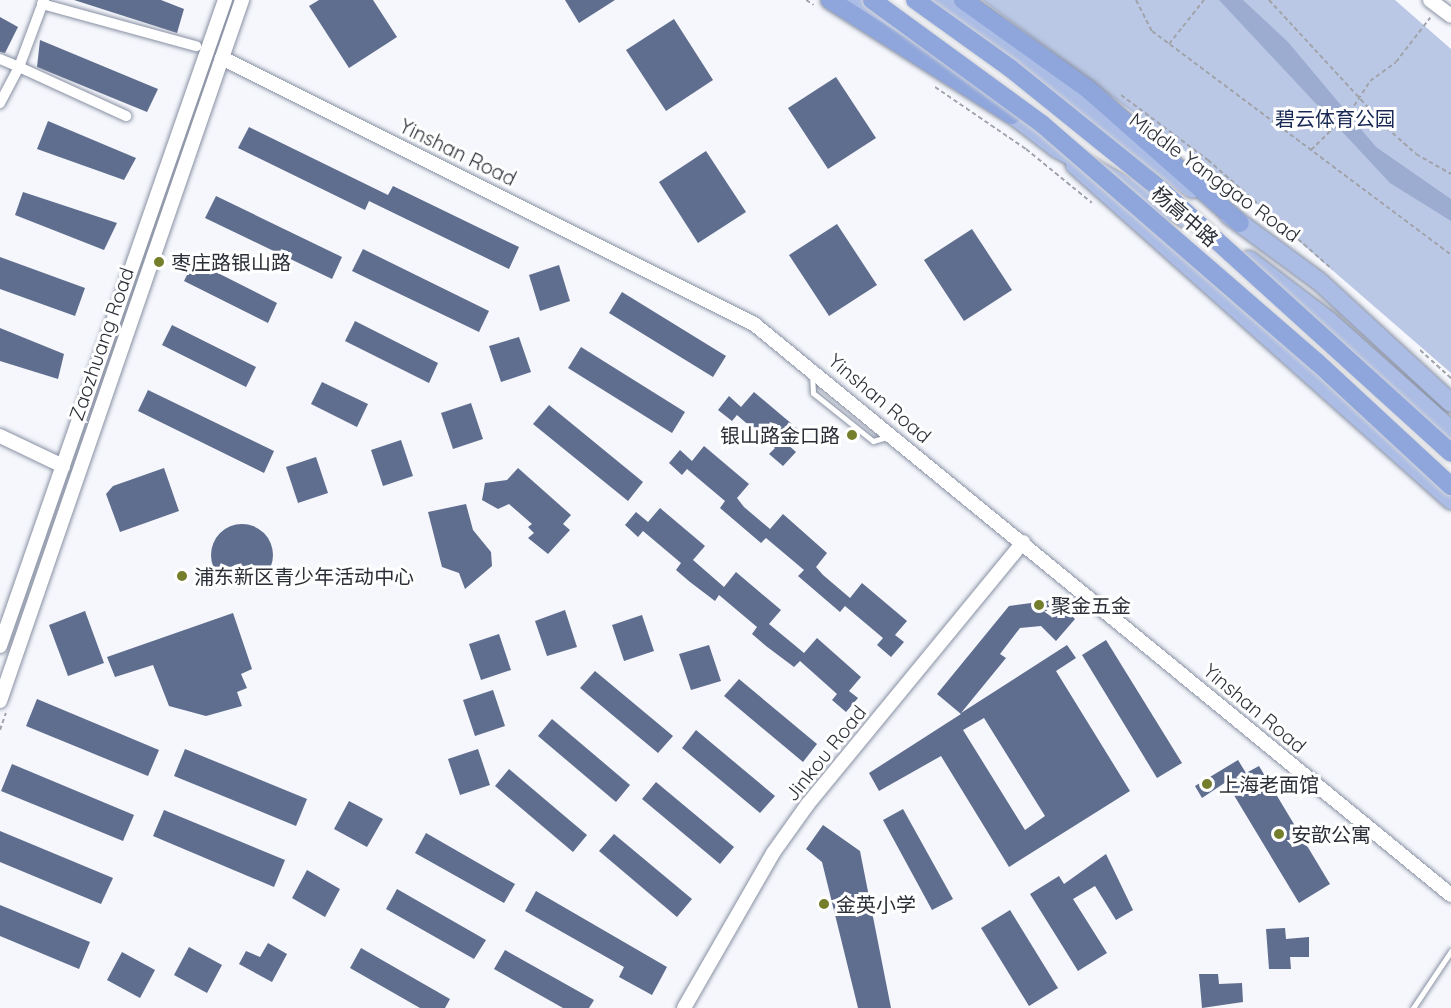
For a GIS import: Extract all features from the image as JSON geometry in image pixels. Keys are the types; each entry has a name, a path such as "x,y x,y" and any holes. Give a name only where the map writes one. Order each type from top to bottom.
{"highway":[{"name":"杨高中路","path":"872,0 1042,124 1317,362 1451,486"},
{"name":"杨高中路","path":"915,0 1010,68 1161,190 1451,453"},
{"path":"963,0 1089,90 1240,223"},
{"path":"827,6 1012,115"}],"main road":[{"path":"852,0 954,67 1056,148 1451,500"},
{"name":"Middle Yanggao Road","path":"942,0 1320,282 1451,403"},
{"path":"1056,148 1141,190 1246,258 1329,321 1451,430"}],"street":[{"name":"Zaozhuang Road","path":"0,646 63,465 201,48 225,0"},
{"name":"Zaozhuang Road","path":"0,701 242,0"},
{"name":"Yinshan Road","path":"39,1 201,48 694,290 811,366 1451,895"},
{"path":"0,103 19,67 39,1"},
{"path":"0,59 126,116"},
{"path":"0,436 78,472"},
{"name":"Jinkou Road","path":"684,1008 773,853 808,804 1023,542"}],"lane":[{"path":"811,366 813,393 873,441 894,435"},
{"path":"1413,1008 1451,951"}],"path":[{"path":"806,0 827,6"},
{"path":"1136,0 1152,31 1451,255"},
{"path":"1169,44 1204,0"},
{"path":"1269,0 1416,154 1451,174"},
{"path":"1311,150 1335,124 1350,112 1361,94 1396,62 1409,39 1444,10"},
{"path":"929,83 1026,149 1100,210"},
{"path":"1117,92 1208,160 1334,271"},
{"path":"1417,348 1451,378"}],"green space":[{"name":"碧云体育公园","path":"982,0 1395,0 1451,49 1451,373 1256,204"}],"shaded area":[{"path":"1219,0 1243,0 1288,42 1376,147 1451,199 1451,221 1390,183"}],"building":[{"path":"74,0 161,0 184,9 177,33"},
{"path":"319,0 373,0 397,37 349,68 309,6"},
{"path":"565,0 615,0 579,23"},
{"path":"0,17 18,27 5,53 0,52"},
{"path":"674,19 713,80 666,111 626,50"},
{"path":"40,40 158,89 147,112 37,67"},
{"path":"836,77 876,138 828,169 788,108"},
{"path":"48,121 136,158 124,180 37,149"},
{"path":"249,127 388,195 393,186 519,247 509,269 369,201 365,210 238,148"},
{"path":"706,151 746,212 698,243 659,182"},
{"path":"23,192 117,223 104,250 15,215"},
{"path":"216,196 342,257 332,279 205,218"},
{"path":"837,224 877,285 829,316 789,255"},
{"path":"972,229 1012,290 964,321 924,260"},
{"path":"363,249 489,311 479,332 352,271"},
{"path":"0,257 85,288 75,316 0,289"},
{"path":"194,261 277,303 268,323 184,281"},
{"path":"559,265 570,301 540,311 529,275"},
{"path":"622,292 726,356 713,377 609,313"},
{"path":"355,321 438,363 429,383 345,341"},
{"path":"172,325 256,367 246,387 162,345"},
{"path":"0,328 64,354 58,379 0,361"},
{"path":"519,337 531,372 501,382 489,346"},
{"path":"581,347 685,412 672,433 568,368"},
{"path":"322,382 368,404 357,427 311,404"},
{"path":"148,390 274,451 264,473 138,411"},
{"path":"754,392 799,430 787,444 796,452 783,466 769,454 775,448 737,415 732,421 718,410 729,396 741,407"},
{"path":"471,403 483,439 453,449 441,413"},
{"path":"549,405 643,482 628,501 533,424"},
{"path":"401,440 413,476 383,486 371,450"},
{"path":"704,446 749,484 737,498 744,507 770,529 783,514 827,553 816,567 823,575 850,598 862,583 907,621 895,635 904,642 891,657 877,645 883,638 845,606 840,612 798,576 804,570 766,538 761,543 720,508 725,501 687,469 682,475 669,463 680,450 692,461"},
{"path":"316,457 328,493 298,503 286,467"},
{"path":"164,468 179,511 120,532 106,494 113,486"},
{"path":"518,468 571,515 563,524 570,530 548,554 528,538 534,533 528,527 532,524 509,504 498,509 482,500 485,483 507,480"},
{"path":"466,504 473,530 491,552 492,566 465,589 459,573 442,567 428,512"},
{"path":"660,508 705,546 693,560 724,587 736,572 781,610 769,624 804,653 817,638 861,677 849,691 858,698 846,712 832,700 837,694 800,661 794,667 766,646 752,634 757,627 719,595 715,601 690,582 676,570 681,563 643,531 638,537 625,525 636,512 648,522"},
{"path":"242,524 264,533 273,555 264,577 242,586 220,577 211,555 220,533"},
{"path":"1054,600 1075,619 1056,641 1041,626 1020,628 1000,654 1006,658 961,713 1067,645 1076,658 1056,671 1130,791 1009,867 941,756 879,791 869,773 961,714 937,694 1009,606","holes":["984,718 1045,816 1025,830 963,730"]},
{"path":"565,610 577,647 547,656 535,621"},
{"path":"85,611 104,663 68,676 49,625"},
{"path":"233,613 252,669 241,674 247,688 237,692 242,706 206,716 169,706 153,665 115,677 107,657"},
{"path":"642,615 654,651 624,661 612,625"},
{"path":"499,634 511,670 481,680 469,644"},
{"path":"1106,640 1182,763 1157,778 1082,655"},
{"path":"709,645 721,681 691,690 679,654"},
{"path":"595,671 673,736 658,753 580,688"},
{"path":"739,679 817,744 803,762 724,696"},
{"path":"493,690 505,726 475,736 463,700"},
{"path":"37,699 159,750 148,776 26,726"},
{"path":"552,719 630,785 616,802 538,736"},
{"path":"696,730 775,796 760,813 682,748"},
{"path":"185,749 307,799 296,826 174,776"},
{"path":"478,749 490,785 460,795 448,759"},
{"name":"安歆公寓","path":"1238,760 1246,773 1259,766 1330,884 1299,903 1226,782 1202,798 1195,786"},
{"path":"12,764 134,815 123,841 1,791"},
{"path":"509,769 587,835 573,852 495,786"},
{"path":"656,782 734,847 720,864 642,799"},
{"path":"349,801 383,819 367,847 334,829"},
{"path":"903,809 953,899 932,910 883,820"},
{"path":"164,810 285,860 274,887 153,836"},
{"path":"823,825 860,851 891,1008 858,1008 822,862 806,849"},
{"path":"0,831 113,878 101,904 0,862"},
{"path":"426,833 515,884 504,903 415,853"},
{"path":"614,834 692,899 677,917 599,851"},
{"path":"1106,854 1133,910 1116,920 1095,886 1073,899 1107,953 1078,971 1030,894 1059,876 1064,884"},
{"path":"307,870 340,889 325,917 292,898"},
{"path":"397,889 486,940 474,959 386,909"},
{"path":"536,891 667,967 652,995 619,977 624,967 525,911"},
{"path":"0,905 90,942 79,969 0,936"},
{"path":"1010,910 1058,988 1029,1006 981,928"},
{"path":"1285,928 1286,939 1309,937 1309,957 1290,957 1291,969 1269,969 1266,929"},
{"path":"268,943 287,954 272,982 239,964 246,951 260,957"},
{"path":"189,947 222,965 207,993 174,975"},
{"path":"361,948 450,999 445,1008 420,1008 350,968"},
{"path":"505,950 594,1000 589,1008 563,1008 494,969"},
{"path":"122,952 155,970 140,998 107,980"},
{"path":"1199,974 1218,974 1219,984 1242,983 1243,1002 1202,1008"}],"place":[{"name":"枣庄路银山路","path":"159,262"},
{"name":"银山路金口路","path":"852,435"},
{"name":"浦东新区青少年活动中心","path":"182,576"},
{"name":"聚金五金","path":"1039,605"},
{"name":"上海老面馆","path":"1207,784"},
{"name":"安歆公寓","path":"1279,834"},
{"name":"金英小学","path":"824,904"}]}
